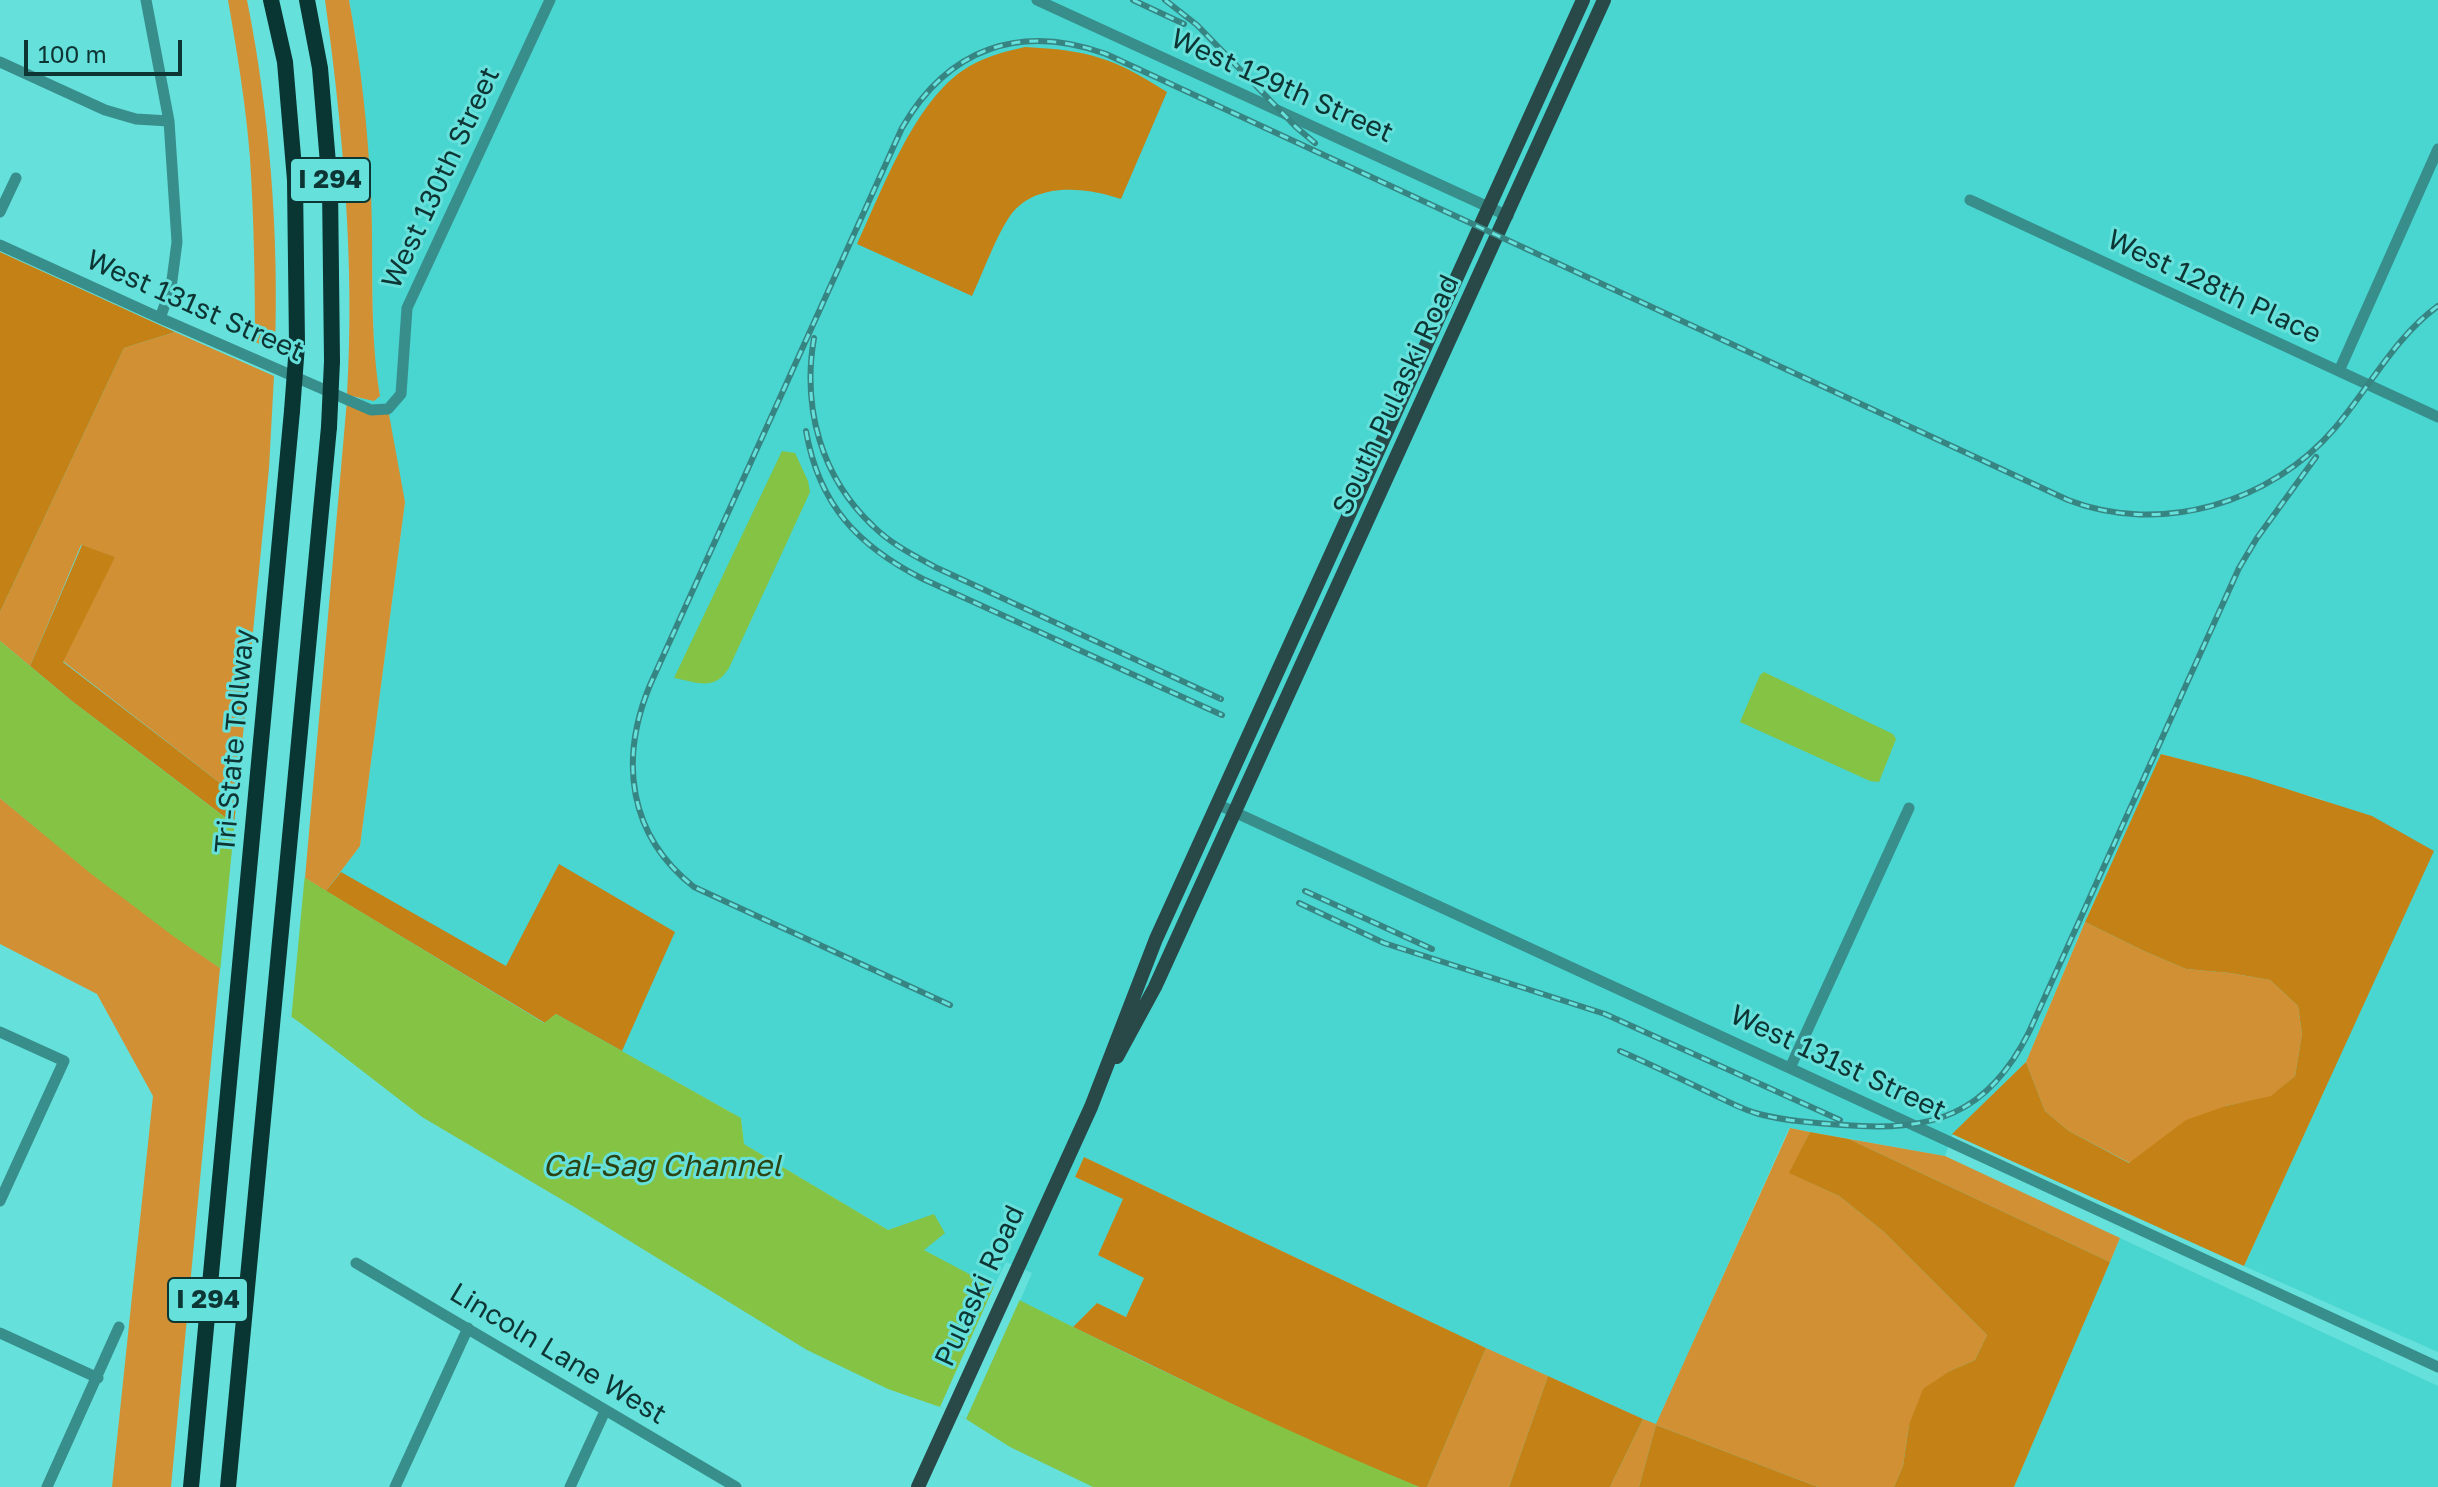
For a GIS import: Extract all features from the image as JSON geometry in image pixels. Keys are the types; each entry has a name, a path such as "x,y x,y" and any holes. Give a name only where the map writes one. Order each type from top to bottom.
{"highway":[{"name":"Tri-State Tollway","path":"191,1487 297,345 295,180 285,62 271,0"},
{"name":"I 294","path":"228,1487 329,427 332,361 330,187 320,68 307,0"}],"main road":[{"name":"South Pulaski Road","path":"1217,804 1583,0"},
{"name":"South Pulaski Road","path":"1235,812 1604,0"},
{"name":"Pulaski Road","path":"1091,1107 1139,978 1217,804"},
{"name":"Pulaski Road","path":"918,1487 1091,1107 1155,987 1235,812"}],"street":[{"path":"146,0 169,121 177,242 171,288 160,318"},
{"name":"West 130th Street","path":"371,410 388,409 401,394 407,308 550,0"},
{"name":"West 129th Street","path":"1037,0 1508,216"},
{"path":"0,62 105,110 136,119 169,121"},
{"path":"2339,371 2438,149"},
{"path":"0,212 16,178"},
{"name":"West 128th Place","path":"1970,200 2438,417"},
{"name":"West 131st Street","path":"0,245 371,410"},
{"name":"West 131st Street","path":"1217,804 2438,1367"},
{"path":"1790,1068 1909,808"},
{"path":"0,1032 64,1061 0,1201"},
{"name":"Lincoln Lane West","path":"356,1263 736,1487"},
{"path":"47,1487 119,1327"},
{"path":"395,1487 468,1328"},
{"path":"0,1333 98,1378"},
{"path":"570,1487 605,1411"}],"shaded area":[{"path":"228,0 247,0 262,87 274,219 275,351 255,342 250,158"},
{"path":"325,0 349,0 366,122 372,220 373,321 380,396 374,401 347,395 349,296 346,197"},
{"path":"349,0 2438,0 2438,1352 2244,1266 2433,851 2321,799 2162,754 2085,921 2026,1062 1953,1134 1945,1156 1789,1128 1656,1425 1084,1157 1075,1177 1124,1199 1144,1278 1126,1317 1097,1303 1073,1327 1020,1301 1032,1273 1006,1262 993,1288 924,1250 934,1215 888,1230 744,1144 741,1118 556,1014 326,891 360,846 405,502 347,400 380,396 374,361 371,194 357,44"},
{"path":"1025,47 1100,58 1131,71 1167,92 1121,199 1093,192 1062,190 1033,197 1020,205 1000,234 972,296 857,244 900,150 928,105 944,86 976,62"},
{"path":"0,252 175,332 124,348 0,612"},
{"path":"175,332 274,376 269,468 237,796 63,661 114,557 81,545 30,666 0,641 0,612 124,348"},
{"path":"347,400 388,409 405,502 360,846 326,891 305,878"},
{"path":"82,545 115,557 63,662 237,796 234,824 30,666"},
{"path":"2161,754 2249,777 2372,816 2434,851 2244,1266 1952,1134 2026,1062 2045,1111 2069,1131 2129,1163 2186,1120 2226,1106 2271,1096 2295,1076 2302,1034 2298,1006 2270,980 2186,969 2085,922"},
{"path":"0,798 108,885 220,968 171,1487 112,1487 153,1096 97,994 0,944"},
{"path":"559,864 675,932 622,1051 556,1014 545,1023 326,891 341,872 506,966"},
{"path":"2085,922 2186,969 2270,980 2298,1006 2302,1034 2295,1076 2271,1097 2226,1106 2130,1163 2069,1131 2045,1111 2026,1062"},
{"path":"1790,1128 1810,1132 1790,1173 1839,1196 1884,1232 1987,1335 1975,1360 1950,1371 1909,1425 1903,1466 1894,1487 1818,1487 1656,1425 1639,1487 1610,1487 1643,1419 1656,1424"},
{"path":"1810,1132 1849,1139 2110,1262 2014,1487 1894,1487 1903,1466 1909,1425 1923,1389 1950,1371 1975,1360 1987,1335 1884,1232 1839,1196 1789,1173"},
{"path":"1849,1139 1945,1156 2120,1238 2110,1262"},
{"path":"1084,1157 1486,1348 1427,1487 1419,1487 1310,1442 1073,1327 1097,1303 1126,1317 1144,1278 1098,1255 1123,1199 1075,1177"},
{"path":"2120,1238 2438,1386 2438,1487 2014,1487"},
{"path":"1486,1348 1548,1376 1509,1487 1427,1487"},
{"path":"1548,1376 1643,1419 1610,1487 1509,1487"},
{"path":"1656,1425 1818,1487 1639,1487"}],"water":[{"path":"782,451 795,453 810,492 729,668 711,683 674,678"},
{"name":"Cal-Sag Channel","path":"0,641 73,702 305,878 544,1023 556,1014 741,1118 744,1144 888,1230 934,1214 945,1233 924,1250 1171,1375 1419,1487 1093,1487 1010,1447 966,1419 888,1389 807,1350 422,1117 299,1022 173,936 90,873 0,798"},
{"path":"1764,672 1893,734 1896,739 1879,782 1870,781 1740,722"}],"pier":[{"path":"235,819 305,873 291,1021 220,972"},
{"path":"995,1284 1021,1297 966,1419 940,1407"}],"railway":[{"path":"1133,0 1184,24"},
{"path":"1165,0 1197,25 1315,143"},
{"path":"950,1005 694,887 655,844 643,820 633,768 640,713 650,685 902,128 920,101 941,78 964,61 989,49 1044,41 1106,54 2068,500 2104,510 2140,514 2176,513 2212,506 2247,493 2279,476 2309,454 2335,428 2395,348 2438,306"},
{"path":"814,338 811,390 820,440 840,486 855,507 880,532 902,549 935,567 1221,699"},
{"path":"806,431 812,457 832,502 845,520 879,552 923,579 1222,715"},
{"path":"1620,1051 1746,1110 1790,1120 1832,1124 1875,1126 1930,1121 1954,1113 1995,1083 2029,1032 2239,568 2316,457"},
{"path":"1305,891 1432,949"},
{"path":"1299,903 1384,943 1605,1014 1840,1120"}]}
